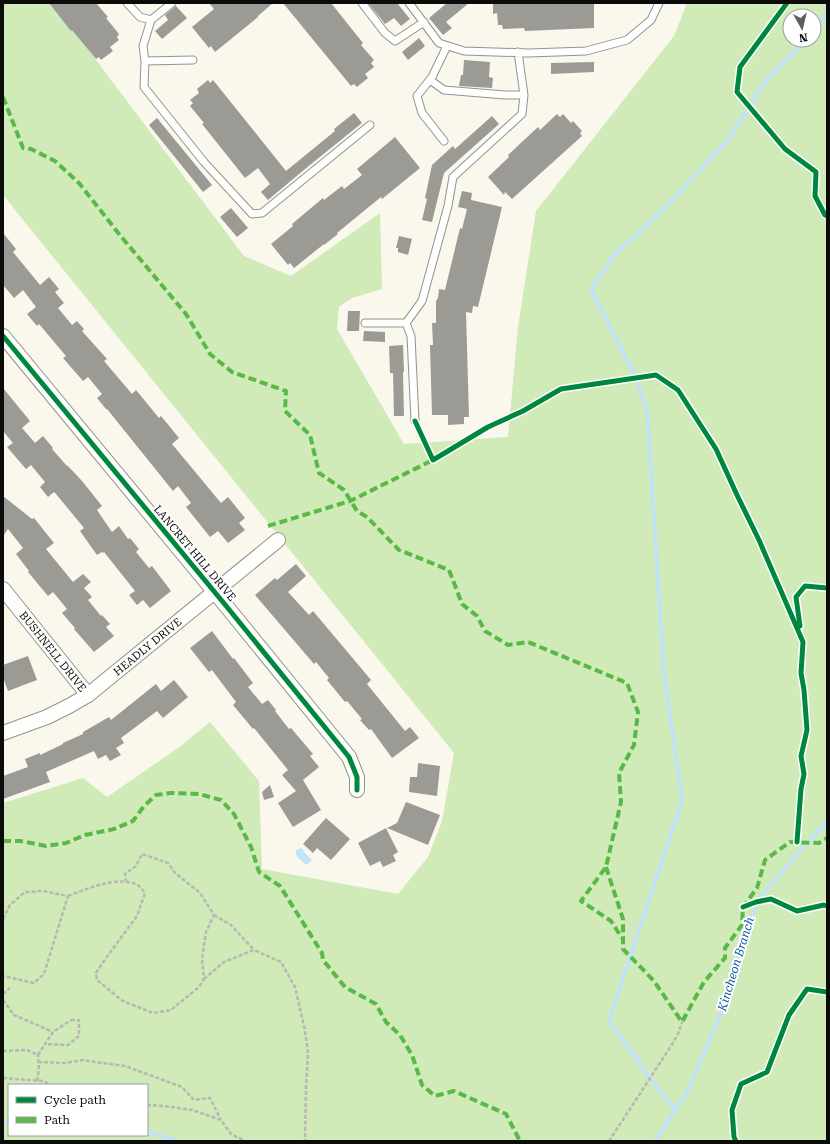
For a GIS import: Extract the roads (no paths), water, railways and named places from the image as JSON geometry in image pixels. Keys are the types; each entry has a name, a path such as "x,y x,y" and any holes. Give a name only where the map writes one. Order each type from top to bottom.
{"street":[{"name":"LANCRET HILL DRIVE","path":"3,336 349,757 357,777 357,790"},
{"name":"HEADLY DRIVE","path":"3,733 47,717 88,695 278,540"},
{"name":"BUSHNELL DRIVE","path":"3,589 88,695"}],"lane":[{"path":"127,3 140,17 151,20"},
{"path":"172,3 151,20 143,46 145,61 144,87 204,162 252,214 262,213 370,125"},
{"path":"362,3 385,33 396,41 424,22"},
{"path":"409,3 439,43 464,52 586,51 627,40 651,20 659,3"},
{"path":"444,141 422,113 417,96 430,80 447,46"},
{"path":"406,324 422,301 448,206 453,177 522,114 524,95 518,52"},
{"path":"145,61 193,60"},
{"path":"430,80 444,90 505,96 524,95"},
{"path":"365,323 406,324"},
{"path":"406,324 411,336 415,421"}],"water":[{"path":"302,848 312,860 307,865 296,855 296,850"}],"waterway":[{"path":"822,20 827,12"},
{"path":"675,1110 650,1078 609,1020 682,800 664,672 647,410 636,378 591,289 615,254 660,213 727,141 768,78 798,48"},
{"name":"Kincheon Branch","path":"655,1141 687,1092 729,995 756,902 827,822"},
{"name":"Kincheon Branch","path":"3,1123 8,1120"},
{"name":"Kincheon Branch","path":"148,1132 177,1141"}]}
